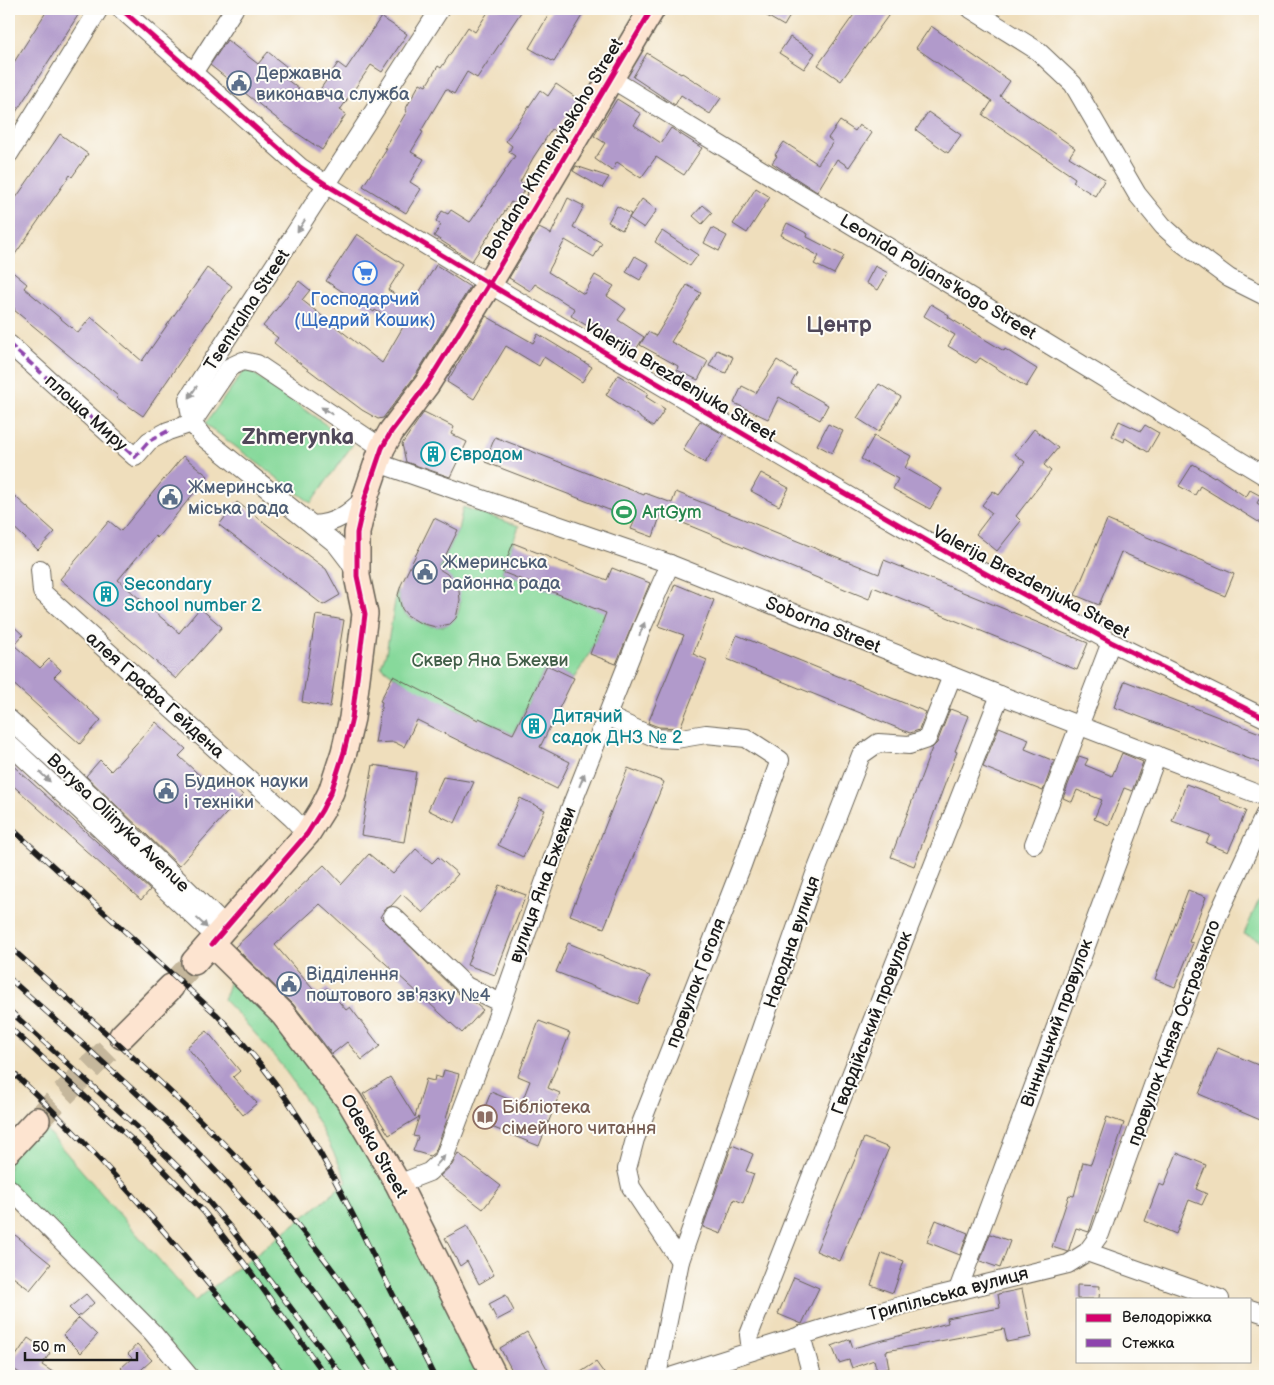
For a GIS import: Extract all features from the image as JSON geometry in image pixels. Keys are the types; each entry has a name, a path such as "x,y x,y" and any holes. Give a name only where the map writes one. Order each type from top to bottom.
{"street":[{"path":"9,154 99,9"},
{"name":"Valerija Brezdenjuka Street","path":"120,9 300,167 327,185 489,284 931,543 1112,642 1265,718"},
{"path":"193,73 234,9"},
{"name":"Tsentralna Street","path":"192,423 188,400 440,9"},
{"name":"Bohdana Khmelnytskoho Street","path":"194,962 219,936 307,834 331,792 344,752 352,718 365,614 357,576 357,533 365,498 380,455 391,432 427,384 489,284 652,9"},
{"path":"971,9 1038,51 1073,84 1137,194 1163,226 1182,243 1229,278 1265,296"},
{"name":"Leonida Poljans'kogo Street","path":"610,78 1265,476"},
{"name":"площа Миру","path":"9,344 135,457 150,441 168,431 192,423"},
{"name":"Soborna Street","path":"192,423 230,367 243,361 258,364 380,455 670,564 1265,798"},
{"path":"192,423 203,437 336,544 357,576"},
{"path":"313,525 327,524 347,515 365,498"},
{"name":"вулиця Яна Бжехви","path":"398,1184 429,1172 444,1158 570,809 670,564"},
{"name":"алея Графа Гейдена","path":"40,569 42,592 292,818 307,834"},
{"path":"1034,844 1112,642"},
{"name":"Народна вулиця","path":"680,1261 815,874 861,755 878,743 909,745 927,739 952,676"},
{"name":"Гвардійський провулок","path":"752,1351 749,1335 1000,695"},
{"name":"провулок Гоголя","path":"607,716 656,738 676,739 706,734 746,738 780,760 739,874 635,1140 627,1169 631,1187 680,1261"},
{"name":"Borysa Oliinyka Avenue","path":"9,719 65,770 219,936"},
{"name":"Borysa Oliinyka Avenue","path":"9,744 219,936"},
{"name":"Вінницький провулок","path":"958,1290 1157,755"},
{"name":"провулок Князя Острозького","path":"1087,1252 1100,1234 1155,1080 1218,915 1265,814"},
{"path":"393,916 466,986 501,1003"},
{"name":"Odeska Street","path":"219,936 283,1014 350,1102 398,1184 494,1376"},
{"path":"122,1036 171,986"},
{"path":"9,1150 37,1120"},
{"path":"9,1188 152,1332 189,1376"},
{"path":"1087,1252 1217,1298"},
{"name":"Трипільська вулиця","path":"672,1376 854,1319 958,1290 1068,1264 1087,1252"},
{"path":"657,1376 680,1261"},
{"path":"1252,1310 1265,1314"},
{"path":"801,1335 812,1376"}],"green space":[{"path":"246,368 353,444 311,503 205,424"},
{"name":"Сквер Яна Бжехви","path":"463,507 519,526 502,572 606,612 590,654 574,678 547,665 513,734 428,695 395,677 381,666 386,653 397,590 403,611 417,621 432,626 444,626 453,620 458,612 460,601 457,590 450,578 439,569 458,530"},
{"path":"1259,900 1265,902 1265,943 1244,934"},
{"path":"234,966 313,1051 494,1376 189,1376 9,1188 9,1150 42,1125 195,1301 347,1181 318,1122 298,1089 263,1043 224,1000"}],"building":[{"path":"48,9 82,9 9,123 9,70"},
{"path":"490,9 523,9 477,78 467,72 454,94 446,89 421,131 423,132 411,152 424,159 410,182 421,189 406,213 363,186 387,149 385,148 407,111 405,110 420,83 426,86 438,66 441,68 468,27 475,32"},
{"path":"552,9 586,9 554,62 529,48"},
{"path":"755,9 794,9 784,26"},
{"path":"858,9 893,9 841,81 818,65"},
{"path":"381,17 407,34 382,72 371,65 340,110 346,114 322,150 285,125 210,65 227,40 258,64 268,52 287,67 281,75 313,100 338,63 346,69"},
{"path":"931,26 1010,81 1000,96 1075,148 1069,157 1105,179 1095,196 1073,182 1075,178 983,115 992,101 916,48"},
{"path":"790,37 815,53 804,69 779,53"},
{"path":"647,53 721,98 710,114 681,95 675,105 633,77"},
{"path":"556,84 578,99 555,132 552,129 533,158 520,182 527,186 515,204 511,202 472,261 434,236 441,225 436,221 442,211 448,214 451,210 471,221 515,156 509,152 512,146 506,141 540,90 548,96"},
{"path":"617,99 641,114 634,125 661,143 671,128 702,148 684,175 656,157 641,178 617,162 612,171 595,159 605,143 594,136"},
{"path":"928,112 961,135 948,153 916,130"},
{"path":"840,121 855,131 859,125 872,133 849,167 837,159 817,192 772,163 784,142 818,164 833,142 828,138"},
{"path":"60,134 88,154 72,177 70,175 9,263 9,208"},
{"path":"576,166 609,177 602,188 573,171"},
{"path":"756,188 770,197 747,233 733,224"},
{"path":"568,198 584,206 573,227 602,243 594,257 565,240 548,272 584,294 595,275 614,286 607,296 626,309 618,320 644,337 635,351 592,322 589,327 571,316 575,309 535,284 530,291 509,278 539,228 551,234"},
{"path":"642,199 657,210 644,228 629,218"},
{"path":"703,205 712,213 702,224 693,216"},
{"path":"617,206 631,214 622,230 608,222"},
{"path":"787,223 808,234 807,237 844,256 834,274 814,264 819,256 781,235"},
{"path":"712,228 727,236 719,251 704,243"},
{"path":"662,231 698,255 690,266 655,242"},
{"path":"357,234 404,265 388,290 412,304 436,265 470,287 415,376 383,418 378,419 362,410 285,352 274,343 278,338 263,326 299,281 310,290 302,300 382,363 403,327 375,310 374,312 326,281"},
{"path":"635,256 649,264 640,280 626,272"},
{"path":"875,266 888,273 878,290 866,283"},
{"path":"207,268 232,286 143,416 117,398 118,396 9,304 9,269 27,284 24,288 78,333 91,317 142,361"},
{"path":"687,285 701,293 671,342 708,361 698,380 677,370 678,366 640,345 648,332 656,336"},
{"path":"931,304 949,315 948,317 1037,369 1026,387 980,358 976,363 948,346 955,335 924,316"},
{"path":"486,316 533,343 538,334 592,367 582,382 544,357 539,366 506,346 474,399 447,382"},
{"path":"717,350 733,357 726,373 709,366"},
{"path":"777,360 797,373 791,384 828,405 820,420 779,397 768,419 734,403 742,386 756,393"},
{"path":"618,375 648,393 646,397 665,409 653,427 606,395"},
{"path":"879,384 901,397 879,432 857,418"},
{"name":"Євродом","path":"424,412 454,427 451,434 467,442 450,477 406,462 402,444"},
{"path":"700,421 723,434 705,463 683,450"},
{"path":"1119,421 1141,431 1145,425 1159,433 1148,452 1125,438 1124,442 1112,436"},
{"path":"828,424 843,431 832,453 817,445"},
{"path":"1034,429 1058,448 1044,465 1051,471 1016,516 1021,521 997,551 976,534 992,513 982,505 993,491 999,495 1025,462 1015,454"},
{"path":"874,436 911,456 905,468 942,489 930,509 893,489 898,479 861,459"},
{"path":"495,437 644,495 645,493 672,503 676,492 879,574 884,560 1088,643 1077,670 873,587 869,599 661,514 653,537 631,529 635,520 485,462"},
{"name":"Secondary School number 2","path":"183,456 208,476 157,538 155,536 118,580 179,633 200,608 222,627 176,679 60,579 109,521 121,531"},
{"path":"1193,464 1246,497 1250,490 1261,496 1257,503 1265,508 1265,526 1200,486 1195,495 1179,486"},
{"path":"761,473 789,488 779,506 751,491"},
{"path":"9,491 55,532 38,550 9,523"},
{"path":"237,502 326,569 340,595 323,605 219,525"},
{"name":"Жмеринська районна рада","path":"434,518 458,530 439,569 454,582 459,591 460,600 456,618 450,624 436,627 420,623 407,615 402,609 398,595 401,585"},
{"path":"1107,520 1234,574 1225,596 1121,552 1099,605 1075,595"},
{"path":"513,543 607,580 612,568 650,583 616,664 590,654 606,613 502,572"},
{"path":"675,584 714,600 693,654 707,660 680,728 659,727 648,723 684,635 658,626"},
{"path":"316,615 344,620 330,707 302,702"},
{"path":"9,622 23,635 14,645 40,668 49,659 61,670 54,677 101,720 80,744 9,680"},
{"path":"737,635 926,712 919,730 910,733 727,659"},
{"path":"547,665 574,678 540,747 570,762 557,789 417,720 404,747 394,742 375,743 382,702 380,701 393,676 478,720 479,718 513,734"},
{"path":"1125,681 1265,735 1265,765 1114,707"},
{"path":"950,709 969,716 914,866 891,857 932,748 937,743"},
{"name":"Будинок науки і техніки","path":"156,722 186,749 179,756 212,787 222,776 243,795 179,866 86,776 100,760 111,771"},
{"path":"999,727 1029,739 1025,749 1054,761 1043,791 983,767"},
{"path":"1122,753 1143,762 1132,791 1124,788 1109,825 1094,819 1102,800 1077,790 1072,802 1063,798 1079,756 1088,759 1085,765 1112,776"},
{"path":"9,762 150,890 141,900 9,782"},
{"path":"373,765 416,772 404,842 361,835"},
{"path":"628,768 664,782 604,928 570,915"},
{"path":"443,777 474,782 455,823 428,810"},
{"path":"1186,784 1220,797 1219,799 1246,811 1228,852 1206,843 1210,835 1172,821"},
{"path":"520,798 545,810 523,857 498,845"},
{"path":"416,849 432,863 438,857 458,874 423,913 402,894 391,906 385,909 380,917 459,994 483,1010 462,1033 320,904 275,945 318,995 327,988 346,1010 350,1007 380,1046 362,1060 347,1042 332,1054 293,1004 235,947 324,865 342,884 369,854 393,874"},
{"path":"499,885 526,895 495,975 467,965"},
{"path":"1188,890 1206,897 1189,942 1193,943 1175,987 1155,979"},
{"path":"568,943 650,976 638,1004 556,972"},
{"path":"539,1021 570,1033 548,1088 560,1093 539,1146 479,1122 491,1092 521,1104 530,1081 518,1076"},
{"path":"207,1031 240,1071 233,1077 257,1103 243,1115 187,1047"},
{"path":"1218,1048 1265,1068 1265,1122 1199,1094"},
{"path":"444,1070 459,1074 447,1120 435,1152 430,1156 413,1151 418,1137 413,1136 419,1117 389,1135 363,1094 390,1077 415,1117 426,1079 434,1081 435,1076 442,1078"},
{"path":"1107,1117 1124,1123 1089,1232 1076,1228 1068,1252 1052,1247 1069,1195 1074,1196 1083,1162 1091,1164"},
{"path":"864,1138 889,1148 840,1261 816,1251"},
{"path":"732,1145 753,1154 746,1171 754,1174 743,1203 734,1199 721,1234 703,1227"},
{"path":"458,1153 501,1186 483,1209 440,1176 452,1165"},
{"path":"1177,1153 1206,1165 1196,1189 1207,1194 1202,1205 1189,1200 1176,1234 1145,1221 1159,1184 1164,1186"},
{"path":"936,1220 968,1233 960,1255 927,1242"},
{"path":"467,1226 494,1275 479,1284 467,1261 460,1266 445,1238"},
{"path":"9,1230 51,1264 30,1290 9,1274"},
{"path":"990,1234 1010,1241 1000,1268 980,1261"},
{"path":"882,1253 904,1261 893,1293 871,1285"},
{"path":"794,1277 819,1288 802,1324 778,1314"},
{"path":"1077,1285 1100,1286 1099,1298 1077,1298"},
{"path":"1022,1289 1032,1337 1007,1342 1004,1329 886,1351 889,1368 877,1371 874,1360 852,1368 849,1360 839,1363 832,1346 850,1339 853,1348 948,1323 947,1318 1000,1308 998,1294"},
{"path":"86,1294 94,1303 78,1317 69,1308"},
{"path":"506,1295 514,1311 497,1320 489,1304"},
{"path":"79,1318 97,1335 81,1353 63,1335"},
{"path":"527,1332 551,1376 515,1376 500,1348"},
{"path":"28,1338 50,1353 42,1365 59,1376 24,1376 9,1366"},
{"path":"137,1344 152,1360 134,1376 129,1376 121,1368 132,1358 128,1354"},
{"path":"596,1362 606,1376 575,1376"}],"tunnel":[{"path":"171,987 194,962"},
{"path":"37,1120 122,1036"}],"railway":[{"path":"9,826 216,1014 250,1051 290,1104 329,1168 434,1376"},
{"path":"9,946 171,1093 224,1144 274,1197 320,1254 363,1313 399,1376"},
{"path":"9,978 156,1112 227,1183 293,1263 334,1319 372,1376"},
{"path":"9,1010 136,1126 186,1175 230,1227 342,1376"},
{"path":"9,1027 150,1156 204,1212 244,1263 326,1376"},
{"path":"9,1069 83,1141 118,1179 285,1376"}],"marked path":[{"path":"9,344 135,457 149,441 168,431"}],"cycle path":[{"path":"121,9 300,167 327,185 496,288 948,553 1111,642 1265,718"},
{"path":"212,944 307,834 331,792 344,752 352,718 365,614 357,576 357,533 365,498 382,448 391,432 427,384 489,284 652,9"}],"place":[{"name":"Державна виконавча служба","path":"239,83"},
{"name":"Господарчий (Щедрий Кошик)","path":"365,273"},
{"name":"Євродом","path":"433,454"},
{"name":"Жмеринська міська рада","path":"170,497"},
{"name":"ArtGym","path":"624,512"},
{"name":"Жмеринська районна рада","path":"425,572"},
{"name":"Secondary School number 2","path":"106,594"},
{"name":"Дитячий садок ДНЗ № 2","path":"534,726"},
{"name":"Будинок науки і техніки","path":"166,791"},
{"name":"Відділення поштового зв'язку №4","path":"289,984"},
{"name":"Бібліотека сімейного читання","path":"485,1117"}],"district":[{"name":"Центр","path":"839,325"},
{"name":"Zhmerynka","path":"298,437"}]}
